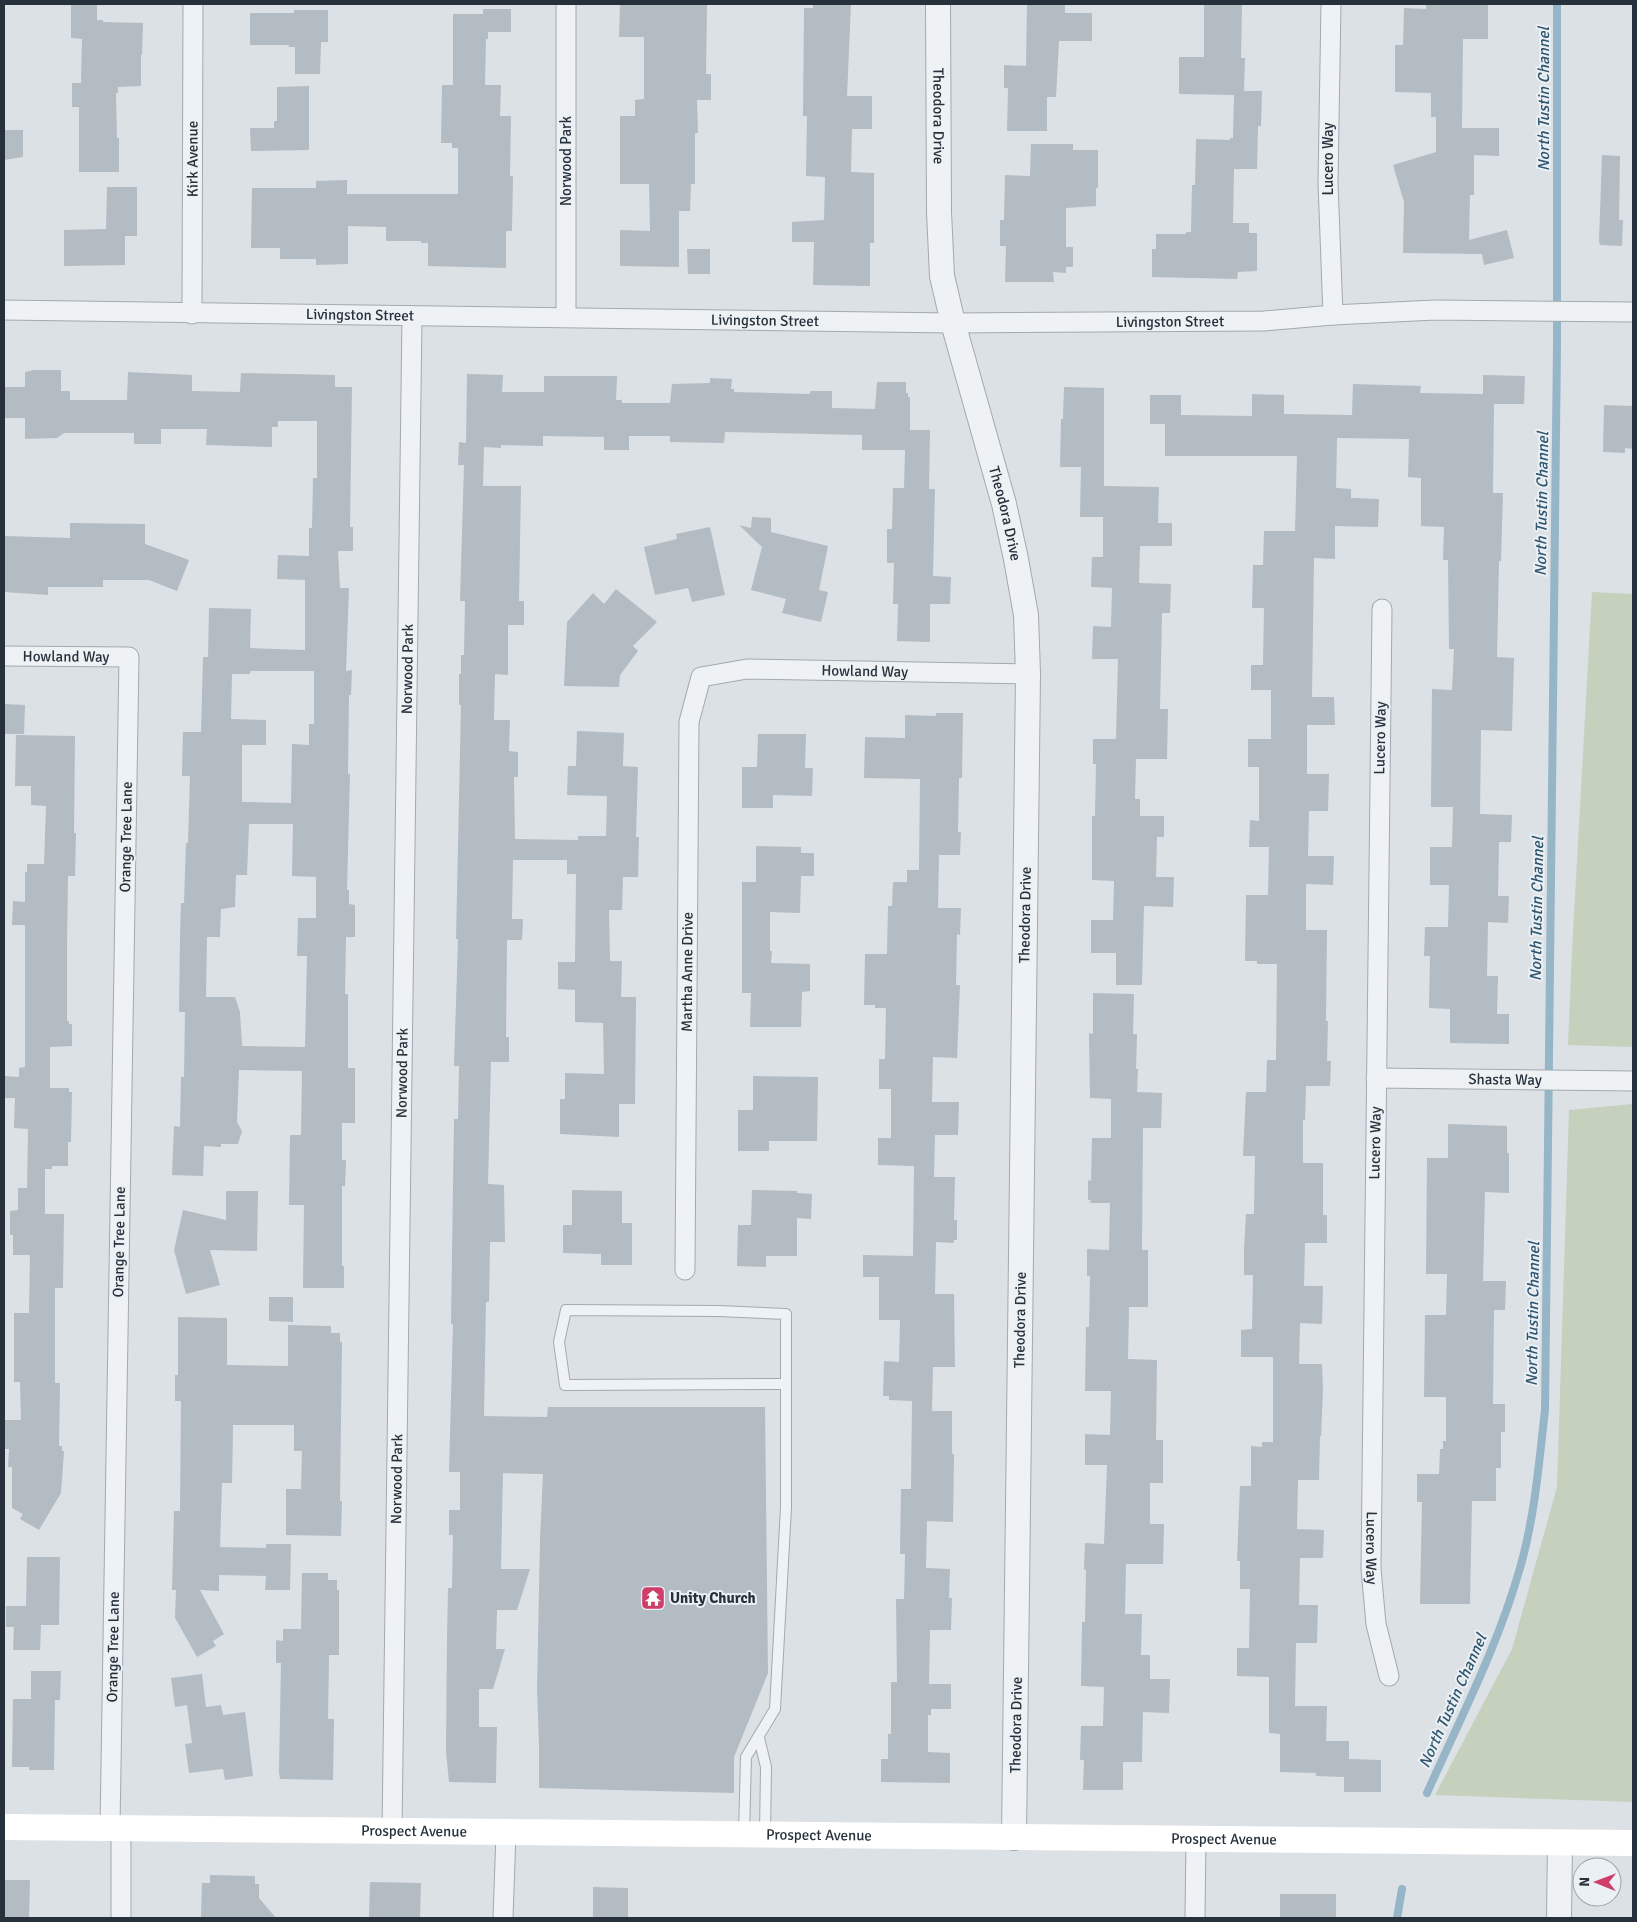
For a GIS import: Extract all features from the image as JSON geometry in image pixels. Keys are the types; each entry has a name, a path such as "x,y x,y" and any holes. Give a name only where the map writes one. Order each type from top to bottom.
{"main road":[{"name":"Prospect Avenue","path":"4,1827 1633,1843"}],"street":[{"name":"Kirk Avenue","path":"192,314 193,4"},
{"name":"Norwood Park","path":"566,4 566,317"},
{"name":"Theodora Drive","path":"938,4 939,212 942,276 953,323 1004,504 1026,615 1028,674 1014,1838"},
{"name":"Lucero Way","path":"1331,4 1328,183 1332,315"},
{"name":"Livingston Street","path":"4,310 953,323 1264,321 1332,315 1435,310 1625,312"},
{"name":"Norwood Park","path":"392,1831 412,316"},
{"name":"Lucero Way","path":"1382,609 1371,1569 1376,1624 1389,1676"},
{"name":"Howland Way","path":"4,656 129,657"},
{"name":"Orange Tree Lane","path":"121,1918 116,1827 129,657"},
{"name":"Howland Way","path":"701,677 747,669 1028,674"},
{"name":"Martha Anne Drive","path":"685,1270 689,722 701,677"},
{"name":"Shasta Way","path":"1376,1078 1633,1081"},
{"path":"503,1918 506,1833"},
{"path":"1194,1918 1196,1839"},
{"path":"1560,1843 1560,1918"}],"lane":[{"path":"754,1834 746,1757 775,1710 786,1508 786,1384 786,1314 718,1311 566,1310 559,1342 565,1385 786,1384"},
{"path":"754,1834 766,1767 759,1738"}],"green space":[{"path":"1592,592 1633,594 1633,1047 1568,1045"},
{"path":"1633,1104 1633,1802 1435,1795 1512,1649 1557,1487 1569,1110"}],"building":[{"path":"71,4 97,4 97,20 103,20 103,22 143,23 141,86 118,87 118,93 116,93 119,172 79,172 79,107 72,107 72,83 81,83 82,39 71,38"},
{"path":"620,4 707,4 706,74 711,74 711,100 697,100 698,133 695,133 695,184 691,184 690,211 679,211 679,267 620,266 620,230 650,231 649,184 620,184 620,116 635,116 635,100 644,99 644,37 619,37"},
{"path":"813,4 851,4 847,96 872,96 872,129 852,129 851,172 874,173 874,243 870,243 870,286 813,285 814,242 792,242 792,222 824,220 825,177 806,176 807,116 803,116 804,8 813,8"},
{"path":"1027,4 1065,4 1065,13 1092,13 1092,41 1059,41 1056,97 1047,97 1047,131 1007,131 1008,88 1004,88 1004,65 1026,66"},
{"path":"1204,4 1242,4 1241,58 1245,58 1244,91 1262,91 1261,126 1258,126 1257,169 1234,169 1233,223 1249,223 1249,233 1257,233 1257,271 1238,272 1237,279 1152,277 1152,249 1156,249 1156,234 1186,234 1186,232 1191,232 1192,185 1195,185 1196,139 1230,140 1230,138 1233,138 1234,95 1179,94 1179,57 1204,57"},
{"path":"1426,4 1488,4 1488,39 1463,39 1462,128 1499,128 1499,156 1474,155 1474,195 1470,195 1469,240 1507,230 1514,258 1484,265 1482,254 1403,253 1404,202 1393,165 1436,152 1436,117 1431,117 1431,93 1395,92 1395,45 1403,45 1404,8 1426,9"},
{"path":"483,9 511,9 511,32 488,32 488,39 486,39 485,85 501,85 500,116 511,116 510,176 513,176 512,231 506,231 506,268 428,266 428,243 421,243 421,241 386,241 386,227 348,226 348,264 316,265 316,259 280,259 280,248 251,248 252,188 316,188 316,181 347,180 347,194 458,194 458,148 452,148 452,143 441,143 442,85 453,85 453,14 483,14"},
{"path":"294,10 328,10 328,42 321,42 320,74 295,74 295,47 289,47 289,45 250,45 250,13 294,13"},
{"path":"309,86 309,150 251,151 250,128 274,128 274,121 277,121 277,87"},
{"path":"4,130 23,130 23,157 4,160"},
{"path":"1031,144 1073,144 1073,150 1098,150 1096,206 1066,208 1066,247 1073,247 1073,267 1066,267 1066,273 1053,272 1054,282 1005,282 1006,246 1000,246 1000,220 1004,220 1005,175 1030,176"},
{"path":"1602,155 1620,156 1619,220 1623,220 1622,246 1600,245 1599,241"},
{"path":"107,187 137,187 137,236 125,236 125,265 64,266 64,230 106,229"},
{"path":"687,249 710,249 710,274 688,274"},
{"path":"61,370 61,391 70,391 70,400 127,400 128,372 192,375 192,391 240,392 241,373 335,375 335,387 352,387 350,527 353,527 353,551 338,551 340,588 349,588 346,671 352,670 351,695 349,695 348,774 350,774 347,890 349,890 349,904 355,905 355,937 346,937 345,994 348,994 348,1068 355,1068 355,1123 342,1123 342,1160 346,1160 345,1186 342,1186 342,1266 344,1266 344,1288 303,1288 304,1205 289,1205 290,1135 301,1135 302,1071 239,1070 237,1122 242,1131 238,1144 221,1144 221,1147 204,1146 203,1176 172,1175 174,1126 180,1127 181,1077 184,1077 185,1012 179,1012 180,936 181,903 184,903 186,843 188,843 190,776 182,776 183,732 201,732 203,657 208,657 209,608 251,609 250,648 305,650 305,580 277,579 278,555 309,556 309,528 312,528 313,478 317,478 317,421 278,421 278,427 272,427 272,447 206,445 207,429 161,429 161,444 134,444 134,433 64,433 57,438 25,439 25,418 4,418 4,387 25,387 25,372","holes":["250,671 314,671 314,724 309,724 309,745 292,744 291,803 242,802 242,745 266,745 266,720 231,719 232,674 250,674","249,824 293,824 292,876 316,877 316,918 298,918 297,956 307,956 305,1047 242,1046 240,1012 235,997 206,997 207,937 220,937 221,909 235,907 236,875 247,875"]},
{"path":"467,374 503,375 502,392 544,392 544,376 617,376 616,400 622,400 622,403 670,403 672,384 710,383 710,378 732,379 731,389 734,389 734,392 810,394 810,391 832,391 832,408 875,409 877,382 906,382 906,393 910,397 910,430 930,430 929,489 935,489 933,576 951,577 950,604 930,604 930,642 897,641 898,604 893,604 894,563 887,563 887,529 892,529 893,488 904,488 905,450 862,450 862,435 725,432 724,443 670,442 670,436 629,436 629,450 604,450 604,437 543,436 543,446 501,445 501,448 484,447 483,486 521,486 519,601 524,601 524,625 508,625 508,675 495,674 494,720 510,720 509,751 518,752 518,777 514,777 515,839 578,840 578,836 606,836 607,796 567,795 568,766 576,766 577,731 624,733 623,766 638,767 636,837 639,837 638,877 623,877 622,910 609,910 610,961 622,961 621,997 636,997 635,1104 619,1104 619,1137 560,1134 560,1099 565,1099 565,1073 604,1074 603,1023 575,1022 575,990 558,989 558,962 575,962 576,874 567,874 567,860 513,860 512,919 523,919 522,940 507,940 506,1037 509,1037 509,1062 491,1062 488,1184 504,1185 505,1242 490,1242 489,1302 486,1302 484,1416 547,1417 548,1407 765,1407 768,1673 734,1757 734,1793 539,1788 537,1689 543,1474 503,1473 501,1569 530,1569 517,1610 497,1610 496,1649 505,1649 493,1689 479,1689 479,1727 497,1727 496,1783 449,1782 446,1751 447,1638 448,1588 452,1588 453,1535 449,1535 449,1510 460,1510 460,1472 449,1472 453,1324 451,1324 454,1119 458,1119 459,1066 454,1066 458,939 456,939 461,705 459,705 459,674 461,674 461,655 464,655 465,601 460,601 464,465 458,465 459,442 466,443"},
{"path":"1483,375 1525,376 1524,404 1494,404 1493,493 1503,493 1501,561 1499,561 1497,657 1514,658 1512,731 1481,730 1480,814 1512,815 1511,842 1499,842 1498,896 1509,896 1508,923 1488,922 1487,976 1498,976 1497,1014 1509,1014 1509,1044 1450,1043 1450,1009 1429,1008 1430,956 1424,956 1425,927 1448,927 1449,885 1430,885 1430,847 1452,847 1453,807 1431,807 1432,689 1452,690 1454,649 1449,649 1448,560 1443,560 1444,527 1421,526 1421,478 1408,477 1409,439 1337,438 1336,488 1351,489 1351,498 1379,499 1378,527 1335,526 1335,559 1314,558 1312,697 1334,697 1335,725 1307,725 1307,774 1329,774 1328,811 1309,811 1308,856 1334,856 1333,885 1306,884 1306,930 1327,930 1327,1061 1331,1061 1330,1086 1306,1086 1305,1120 1303,1120 1303,1163 1323,1163 1323,1215 1327,1215 1327,1243 1305,1243 1304,1286 1323,1286 1322,1324 1300,1323 1299,1364 1322,1364 1323,1390 1319,1480 1298,1480 1297,1529 1324,1530 1323,1558 1300,1558 1299,1605 1318,1605 1317,1643 1296,1643 1295,1706 1327,1706 1326,1741 1349,1741 1349,1759 1381,1760 1381,1792 1344,1792 1344,1777 1316,1776 1316,1773 1280,1772 1280,1734 1269,1733 1269,1677 1237,1676 1237,1648 1249,1648 1250,1589 1240,1589 1240,1561 1237,1561 1240,1486 1251,1486 1251,1446 1262,1447 1262,1442 1273,1442 1273,1357 1241,1357 1241,1330 1252,1329 1253,1275 1244,1275 1244,1249 1246,1214 1254,1214 1255,1156 1243,1156 1246,1092 1266,1092 1267,1060 1276,1060 1277,964 1257,964 1257,961 1245,961 1246,895 1268,895 1269,847 1249,847 1250,820 1259,821 1259,767 1248,767 1248,739 1271,739 1271,690 1251,690 1251,665 1263,665 1264,608 1252,608 1253,565 1263,565 1264,531 1295,531 1297,456 1165,456 1165,424 1150,424 1150,395 1181,395 1181,415 1252,416 1252,394 1284,395 1284,414 1352,415 1353,384 1421,386 1420,393 1483,394"},
{"path":"1064,387 1104,388 1104,486 1159,487 1158,523 1172,523 1172,546 1140,546 1139,583 1171,584 1170,613 1162,613 1160,709 1168,709 1167,759 1136,759 1135,799 1140,799 1140,816 1164,816 1164,837 1157,837 1156,877 1174,877 1173,907 1144,906 1142,985 1116,985 1116,953 1091,953 1091,920 1113,920 1114,881 1092,880 1092,816 1095,816 1096,764 1093,764 1093,739 1116,739 1118,659 1092,659 1093,626 1111,627 1112,588 1091,587 1092,557 1103,557 1103,517 1080,517 1081,467 1060,467"},
{"path":"1604,405 1633,406 1633,449 1625,448 1625,453 1603,452"},
{"path":"752,517 771,518 771,532 828,546 819,590 828,592 821,622 782,613 786,599 751,590 762,547 739,525 751,528"},
{"path":"70,523 145,524 145,544 189,560 177,591 149,580 103,580 103,587 48,587 48,595 4,592 4,536 70,538"},
{"path":"710,527 725,595 692,602 688,588 655,595 644,547 677,539 676,534"},
{"path":"616,589 657,622 633,646 638,651 620,675 619,687 564,686 567,622 593,593 604,604"},
{"path":"4,704 25,705 24,734 4,734"},
{"path":"936,713 963,713 962,778 959,778 958,832 961,832 960,855 939,855 938,908 961,908 960,935 957,934 956,985 960,985 957,1058 933,1057 932,1102 959,1102 958,1135 935,1135 934,1177 955,1177 954,1220 957,1220 957,1240 954,1240 954,1243 936,1242 935,1294 954,1294 955,1367 933,1367 932,1411 952,1411 952,1454 954,1454 953,1522 927,1521 926,1568 950,1569 949,1598 952,1598 951,1630 930,1630 929,1684 951,1684 951,1709 931,1709 931,1715 928,1715 928,1752 950,1753 950,1783 881,1782 881,1759 888,1759 888,1734 891,1734 891,1682 897,1682 896,1599 904,1599 905,1554 900,1554 901,1489 911,1489 912,1401 889,1400 889,1396 883,1396 884,1361 899,1362 900,1320 879,1320 879,1277 863,1277 863,1255 913,1256 914,1166 878,1165 878,1138 891,1138 891,1089 879,1089 879,1059 885,1059 886,1008 864,1005 865,954 887,954 888,906 892,906 893,882 907,882 907,870 919,870 920,779 864,778 865,737 905,738 905,715 936,716"},
{"path":"758,734 806,734 805,768 813,768 812,796 773,795 773,808 742,808 742,767 757,767"},
{"path":"16,735 75,736 75,876 68,876 67,945 67,1021 69,1021 69,1024 72,1024 72,1046 50,1047 50,1088 69,1088 69,1092 72,1092 71,1142 68,1142 68,1166 52,1166 52,1169 45,1169 45,1214 64,1214 63,1288 55,1288 55,1383 60,1383 59,1446 62,1446 62,1451 64,1451 61,1493 39,1530 20,1519 23,1514 12,1508 12,1467 8,1467 9,1449 4,1449 4,1420 21,1420 20,1382 14,1382 14,1313 29,1313 30,1255 13,1255 13,1235 10,1235 10,1211 18,1210 18,1188 27,1188 28,1129 14,1128 15,1098 4,1098 4,1076 19,1077 19,1068 25,1067 25,925 12,925 13,901 25,902 25,872 27,872 27,864 44,864 46,806 31,805 31,786 15,786"},
{"path":"756,846 801,847 801,853 814,853 814,876 801,876 800,913 770,912 771,963 810,964 810,991 802,992 801,1027 750,1027 751,993 742,993 742,882 756,882"},
{"path":"1093,993 1134,994 1133,1034 1137,1034 1137,1092 1162,1093 1161,1128 1143,1128 1142,1250 1148,1250 1148,1307 1129,1307 1128,1359 1157,1360 1156,1440 1163,1440 1163,1483 1150,1483 1150,1524 1164,1524 1163,1564 1126,1564 1125,1614 1142,1614 1141,1655 1150,1655 1150,1679 1170,1679 1169,1713 1143,1712 1142,1762 1123,1762 1123,1790 1083,1790 1084,1760 1080,1760 1081,1726 1103,1726 1104,1687 1081,1686 1082,1622 1085,1622 1085,1543 1104,1544 1107,1465 1085,1465 1085,1434 1110,1435 1111,1391 1085,1391 1086,1327 1089,1327 1090,1276 1087,1276 1087,1249 1109,1250 1110,1203 1090,1203 1091,1200 1088,1200 1088,1180 1091,1181 1092,1138 1111,1138 1111,1099 1090,1098 1089,1033 1093,1034"},
{"path":"753,1076 818,1077 817,1141 769,1141 769,1151 738,1151 738,1110 753,1110"},
{"path":"1448,1124 1507,1126 1509,1193 1485,1192 1483,1281 1506,1281 1505,1310 1494,1310 1493,1404 1505,1404 1505,1432 1501,1432 1501,1468 1496,1468 1496,1501 1472,1501 1470,1604 1420,1604 1422,1502 1417,1502 1417,1474 1439,1474 1440,1449 1443,1449 1443,1441 1446,1441 1446,1397 1424,1397 1425,1315 1446,1315 1447,1274 1426,1274 1427,1158 1448,1158"},
{"path":"572,1190 622,1191 622,1223 632,1223 632,1265 601,1265 601,1254 563,1253 563,1225 572,1225"},
{"path":"752,1190 797,1191 797,1193 812,1194 811,1219 797,1218 797,1256 766,1256 766,1267 737,1266 738,1225 751,1225"},
{"path":"226,1191 258,1191 257,1251 210,1250 220,1285 186,1294 174,1250 183,1210 226,1220"},
{"path":"269,1297 293,1297 293,1322 269,1321"},
{"path":"178,1317 227,1318 227,1365 288,1366 288,1325 331,1326 331,1333 340,1333 340,1342 342,1342 341,1536 286,1535 286,1489 301,1489 302,1451 294,1451 294,1425 233,1425 232,1483 222,1483 220,1547 266,1548 266,1544 291,1544 290,1590 265,1590 266,1576 219,1575 219,1591 200,1590 224,1634 213,1641 216,1646 197,1657 175,1618 176,1590 172,1590 174,1511 180,1511 181,1401 175,1401 175,1375 178,1375"},
{"path":"27,1557 60,1557 59,1625 41,1625 40,1650 13,1650 14,1627 6,1627 6,1606 26,1606"},
{"path":"302,1573 328,1573 328,1580 337,1580 337,1590 339,1590 339,1655 329,1655 328,1719 334,1719 333,1780 280,1779 281,1663 276,1663 276,1640 283,1641 283,1629 301,1629"},
{"path":"31,1671 61,1671 60,1700 55,1700 54,1770 29,1770 29,1767 12,1767 13,1699 31,1699"},
{"path":"202,1674 206,1707 221,1705 223,1715 245,1712 253,1776 225,1780 223,1769 189,1773 185,1744 192,1743 187,1705 175,1707 171,1678"},
{"path":"210,1875 255,1876 255,1884 259,1884 259,1898 276,1918 201,1918 202,1883 210,1883"},
{"path":"4,1880 30,1880 29,1918 4,1918"},
{"path":"370,1882 421,1883 420,1918 369,1918"},
{"path":"593,1887 628,1888 628,1918 593,1918"},
{"path":"1280,1894 1336,1894 1336,1918 1280,1918"}],"waterway":[{"name":"North Tustin Channel","path":"1427,1793 1490,1654 1520,1568 1533,1509 1545,1410 1557,346 1557,4"},
{"name":"North Tustin Channel","path":"1397,1918 1402,1889"}],"place":[{"name":"Unity Church","path":"653,1598"}]}
